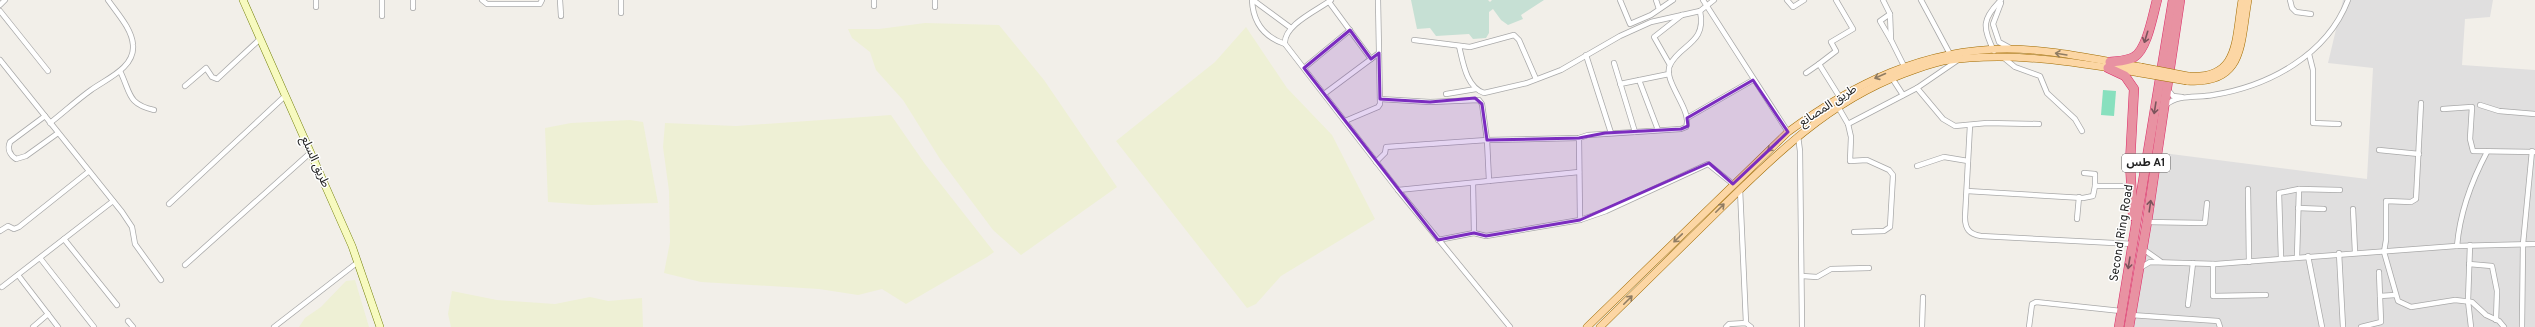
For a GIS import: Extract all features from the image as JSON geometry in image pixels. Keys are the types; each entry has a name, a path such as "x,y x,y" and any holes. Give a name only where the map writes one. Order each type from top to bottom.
{"highway":[{"path":"2109,65 2130,60 2139,53 2144,44 2157,0"},
{"name":"Second Ring Road","path":"2119,327 2172,0"},
{"name":"Second Ring Road","path":"2129,327 2147,222 2165,86 2180,0"},
{"path":"2109,65 2125,76 2134,89 2130,186 2134,233"}],"main road":[{"path":"2188,78 2211,76 2220,71 2227,64 2232,50 2242,0"},
{"path":"2188,78 2216,80 2231,68 2238,50 2248,0"},
{"name":"طريق المصانع","path":"1600,327 1740,190 1798,136 1838,107 1892,78 1925,66 2014,49 2043,51 2109,65 2188,78"},
{"name":"طريق المصانع","path":"1587,327 1788,132 1837,98 1904,66 1950,54 1994,53 2004,58 2043,59 2109,65"}],"street":[{"path":"0,5 5,0"},
{"path":"50,123 92,89 120,71 131,57 133,44 127,29 108,0"},
{"name":"طريق السلع","path":"243,0 358,262 380,327"},
{"path":"316,0 316,7"},
{"path":"382,0 382,16"},
{"path":"413,0 413,8"},
{"path":"482,0 487,4 540,4 542,0"},
{"path":"560,0 561,16"},
{"path":"621,0 621,13"},
{"path":"874,0 874,6"},
{"path":"935,0 936,7"},
{"path":"1252,0 1291,28"},
{"path":"1252,0 1253,15 1265,34 1274,40 1285,44 1398,190 1510,327"},
{"path":"1345,121 1378,107 1380,99 1378,0"},
{"path":"1620,0 1630,24 1674,0"},
{"path":"1656,0 1660,9"},
{"path":"1703,0 1753,80 1788,132"},
{"path":"1459,46 1466,71 1476,89 1484,93 1536,79 1561,70 1586,54 1651,22 1700,11 1714,0"},
{"path":"1787,0 1793,7 1804,0"},
{"path":"1806,73 1836,51 1831,42 1852,30 1836,0"},
{"path":"1883,0 1890,14 1891,40"},
{"path":"1921,0 1950,54"},
{"path":"2001,0 1993,24 1999,42 2014,49"},
{"path":"1994,53 1986,37 1985,28 1990,12 2001,0"},
{"path":"2290,0 2292,8 2296,12 2311,14"},
{"path":"2162,108 2172,100 2219,94 2244,87 2275,74 2309,54 2330,35 2348,0"},
{"path":"1285,44 1286,37 1291,28 1330,1 1371,59"},
{"path":"0,11 48,71"},
{"path":"1376,162 1385,153 1386,147 1487,140 1579,138 1611,133 1681,129 1687,126 1687,118 1669,74 1670,65 1699,33 1703,22 1700,11"},
{"path":"1670,65 1654,37 1683,14"},
{"path":"1890,14 1880,21 1904,66"},
{"path":"1304,68 1350,30"},
{"path":"1414,40 1473,47 1515,35 1536,79"},
{"path":"185,86 206,68 212,77 217,79 260,39"},
{"path":"1324,94 1379,53"},
{"path":"1586,54 1611,133"},
{"path":"2309,54 2313,70 2313,123 2339,124"},
{"path":"2004,58 2015,67 2040,76 2047,93 2074,119 2082,130"},
{"path":"0,60 132,227 138,249 162,280"},
{"path":"1848,124 1916,88 1959,60"},
{"path":"1614,63 1635,132"},
{"path":"1819,64 1837,98 1838,107 1848,124 1851,137 1850,161 1867,160 1890,170 1893,175 1890,227 1884,231 1854,232"},
{"path":"120,71 134,103 141,107 154,110"},
{"path":"1620,84 1669,74"},
{"path":"1892,78 1903,95"},
{"path":"1639,80 1658,130"},
{"path":"1687,118 1753,80"},
{"path":"2165,86 2173,96 2190,97"},
{"path":"1916,88 1950,125 2039,124"},
{"path":"1446,94 1476,89"},
{"path":"169,204 285,96"},
{"path":"1380,99 1430,102 1475,98 1482,104 1487,140 1489,181"},
{"path":"2420,103 2419,154 2415,201 2386,201 2386,240 2384,252 2395,295 2401,304 2411,307 2455,300 2468,301 2477,305 2486,315 2496,320 2504,327"},
{"path":"2480,105 2499,111 2535,114"},
{"path":"2443,109 2472,107 2470,148 2474,151 2533,152 2523,244 2522,327"},
{"path":"45,116 10,142 8,149 12,155 16,159 26,156 58,133"},
{"path":"1970,125 1965,226 1970,232 1975,235 2132,244"},
{"path":"1798,136 1802,327"},
{"path":"1579,138 1580,220"},
{"path":"2380,150 2419,154"},
{"path":"2457,246 2459,227 2467,195 2473,178 2487,152"},
{"path":"185,265 310,153"},
{"path":"1917,166 1944,157 1968,161"},
{"path":"1438,240 1474,233 1486,236 1580,220 1606,211 1710,164 1733,184"},
{"path":"0,231 8,226 14,229 19,227 88,172"},
{"path":"1398,190 1579,172"},
{"path":"1967,191 2079,197 2093,196 2096,174 2084,173"},
{"path":"1473,183 1474,233"},
{"path":"2095,186 2130,186"},
{"path":"2248,189 2249,262"},
{"path":"2281,258 2278,194 2299,189 2340,190"},
{"path":"2297,257 2299,189"},
{"path":"1740,190 1746,322 1751,327"},
{"path":"2077,220 2079,197"},
{"path":"2,287 112,201"},
{"path":"2147,222 2205,223 2207,203"},
{"path":"2298,208 2324,209"},
{"path":"2353,209 2355,252"},
{"path":"64,239 117,305"},
{"path":"2138,271 2146,263 2161,262 2213,264 2355,252 2384,252 2470,245 2535,244"},
{"path":"2470,245 2468,301 2471,327"},
{"path":"2143,247 2150,256 2161,262"},
{"path":"2339,253 2343,327"},
{"path":"2308,256 2322,327"},
{"path":"40,258 94,327"},
{"path":"274,327 280,325 358,262"},
{"path":"2188,304 2193,263"},
{"path":"2213,264 2213,296 2266,295"},
{"path":"2469,264 2492,266 2498,291 2496,320"},
{"path":"1802,276 1817,277 1831,269 1869,268"},
{"path":"2361,327 2381,322 2379,272"},
{"path":"18,275 58,327"},
{"path":"2380,296 2395,295"},
{"path":"1922,327 1923,297"},
{"path":"2029,327 2032,304 2036,302 2121,312"},
{"path":"33,327 48,314"},
{"path":"2131,315 2218,321 2220,327"},
{"path":"128,321 133,327"},
{"path":"1726,327 1729,324 1746,322"}],"highlighted area":[{"path":"1350,30 1371,59 1379,53 1380,99 1430,102 1475,98 1482,104 1487,140 1579,138 1605,133 1681,129 1688,126 1687,118 1753,80 1788,132 1733,184 1709,163 1580,220 1486,236 1474,233 1438,240 1304,68"}],"shaded area":[{"path":"2343,0 2493,0 2490,17 2465,19 2462,65 2535,70 2535,327 2133,327 2163,153 2367,179 2373,68 2328,63"}],"green space":[{"path":"1411,0 1488,0 1490,2 1492,0 1544,0 1521,15 1523,19 1508,25 1501,20 1493,9 1489,12 1489,33 1486,38 1473,39 1469,34 1436,36 1430,28 1417,29"},
{"path":"925,23 999,25 1044,80 1117,187 1021,255 993,230 940,159 903,100 876,70 870,52 852,38 848,29 879,29"},
{"path":"1246,27 1287,88 1332,135 1375,219 1281,276 1256,304 1247,308 1116,141 1215,62"},
{"path":"2103,90 2116,91 2114,116 2101,115"},
{"path":"891,115 925,164 994,252 906,304 882,289 858,295 819,289 701,282 664,273 670,242 669,191 663,147 665,123 736,126"},
{"path":"630,120 643,122 658,203 591,205 548,202 545,128 571,123"},
{"path":"355,280 369,327 299,327 305,318 321,307 346,281"},
{"path":"452,291 497,300 555,304 590,297 608,301 642,298 643,327 451,327 448,314"}]}
